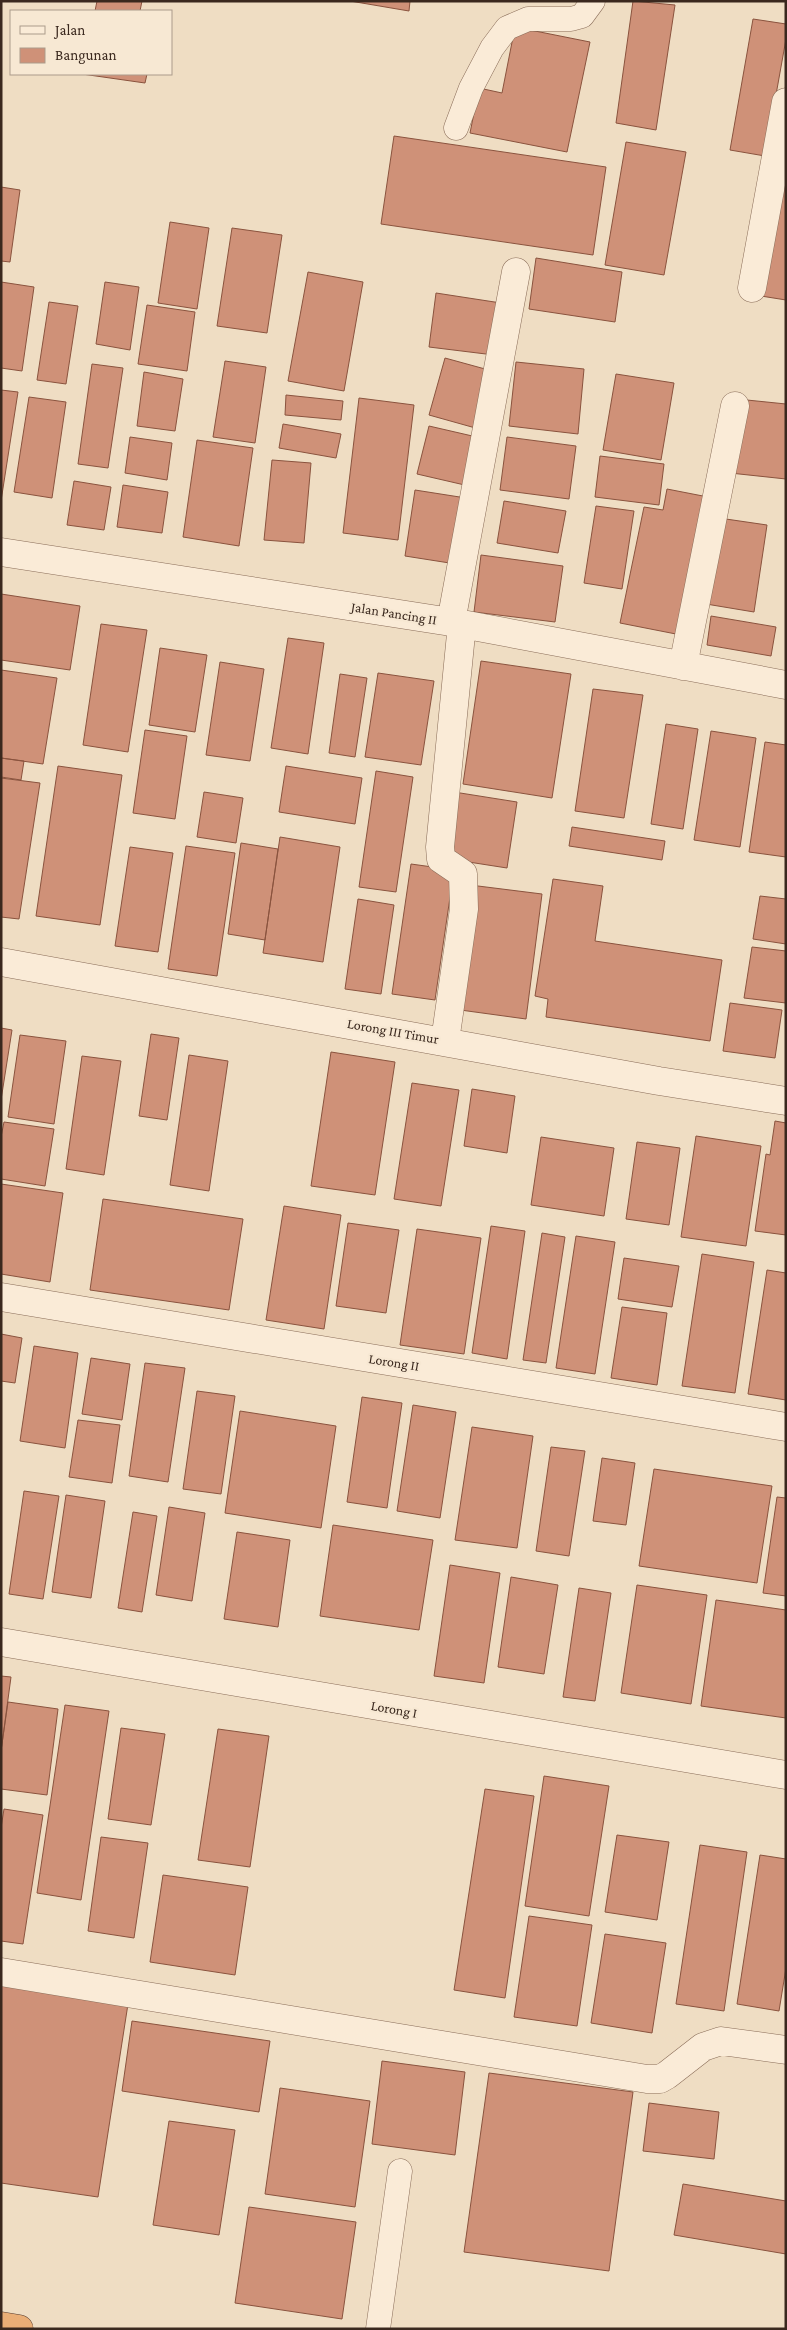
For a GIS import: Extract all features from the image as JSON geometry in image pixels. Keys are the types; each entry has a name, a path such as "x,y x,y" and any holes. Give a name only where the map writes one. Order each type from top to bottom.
{"highway":[{"path":"1,2326 19,2329"}],"street":[{"path":"752,288 786,102"},
{"path":"445,1041 464,909 463,874 441,859 440,847 457,623 516,272"},
{"path":"683,666 734,406"},
{"name":"Jalan Pancing II","path":"1,552 457,623 786,685"},
{"name":"Lorong III Timur","path":"1,962 659,1081 786,1101"},
{"name":"Lorong II","path":"1,1297 786,1427"},
{"name":"Lorong I","path":"1,1642 786,1776"},
{"path":"1,1972 647,2079 660,2078 667,2075 703,2047 721,2041 786,2050"}],"lane":[{"path":"456,128 471,88 492,48 507,28 528,19 571,19 582,16 593,1"},
{"path":"378,2329 400,2171"}],"building":[{"path":"97,1 142,1 140,10 95,10"},
{"path":"350,1 410,1 409,11"},
{"path":"633,1 675,5 656,130 616,123"},
{"path":"753,19 786,24 786,39 765,156 730,150"},
{"path":"515,27 590,42 567,152 470,133 479,88 502,93"},
{"path":"89,75 147,75 145,83"},
{"path":"394,136 606,167 593,255 381,224"},
{"path":"626,142 686,152 664,275 605,265"},
{"path":"778,183 786,184 786,300 761,296"},
{"path":"1,187 20,190 10,262 1,261"},
{"path":"170,222 209,228 197,309 158,303"},
{"path":"232,228 282,235 267,333 217,326"},
{"path":"536,258 622,272 615,322 529,309"},
{"path":"308,272 363,282 344,391 288,381"},
{"path":"1,282 34,287 22,371 1,368"},
{"path":"105,282 139,287 130,350 96,344"},
{"path":"436,293 501,303 494,355 429,347"},
{"path":"49,302 78,306 66,384 37,380"},
{"path":"147,305 195,312 187,371 138,364"},
{"path":"445,358 496,372 479,429 429,415"},
{"path":"225,361 266,367 255,443 213,437"},
{"path":"516,362 584,369 578,434 509,426"},
{"path":"92,364 123,368 108,468 78,464"},
{"path":"144,372 183,379 175,431 137,426"},
{"path":"616,374 674,383 661,460 603,450"},
{"path":"1,390 18,392 1,501"},
{"path":"286,395 343,401 341,420 285,415"},
{"path":"29,397 66,402 52,498 14,492"},
{"path":"359,398 414,405 398,540 343,533"},
{"path":"737,399 786,404 786,479 730,473"},
{"path":"283,424 341,434 336,458 279,448"},
{"path":"429,426 481,438 469,486 417,474"},
{"path":"130,437 172,443 167,480 125,473"},
{"path":"507,437 576,446 569,499 500,490"},
{"path":"197,440 253,448 239,546 183,537"},
{"path":"600,456 664,464 659,505 595,497"},
{"path":"272,460 311,463 304,543 264,540"},
{"path":"74,481 111,487 104,530 67,525"},
{"path":"123,485 168,492 162,533 117,527"},
{"path":"667,489 708,497 681,635 620,623 644,507 663,510"},
{"path":"415,490 466,498 456,564 405,556"},
{"path":"504,501 566,511 558,553 497,543"},
{"path":"596,506 634,511 622,589 584,583"},
{"path":"719,518 767,525 754,612 706,604"},
{"path":"481,555 563,566 555,622 474,612"},
{"path":"1,594 80,606 70,670 1,660"},
{"path":"711,616 776,627 771,656 707,645"},
{"path":"101,624 147,630 128,752 83,745"},
{"path":"288,638 324,643 308,754 271,748"},
{"path":"160,648 207,655 195,732 149,725"},
{"path":"481,661 571,674 552,798 463,784"},
{"path":"220,662 264,669 250,761 206,755"},
{"path":"1,670 57,678 43,764 1,758"},
{"path":"378,673 434,681 421,765 365,757"},
{"path":"340,674 367,678 355,757 329,753"},
{"path":"593,689 643,695 624,818 575,811"},
{"path":"666,724 698,729 683,829 651,824"},
{"path":"145,730 187,736 175,819 133,813"},
{"path":"711,731 756,738 740,847 694,840"},
{"path":"765,742 786,745 786,857 749,852"},
{"path":"1,758 24,761 21,780 1,777"},
{"path":"58,766 122,775 100,925 36,916"},
{"path":"286,766 362,778 355,824 279,812"},
{"path":"376,771 413,777 396,892 359,887"},
{"path":"1,778 40,783 19,919 1,917"},
{"path":"204,792 243,798 236,843 197,837"},
{"path":"454,792 517,802 507,868 443,858"},
{"path":"572,827 665,841 662,860 569,846"},
{"path":"280,837 340,847 323,962 263,953"},
{"path":"241,843 278,849 265,940 228,934"},
{"path":"186,846 235,853 217,976 168,969"},
{"path":"130,847 173,853 158,952 115,946"},
{"path":"411,864 454,870 435,1000 392,994"},
{"path":"553,879 603,886 595,941 722,960 710,1041 546,1017 548,999 535,996"},
{"path":"470,885 542,894 526,1019 453,1009"},
{"path":"760,896 786,899 786,944 753,939"},
{"path":"358,899 394,905 381,994 345,989"},
{"path":"752,947 786,951 786,1003 744,998"},
{"path":"730,1003 782,1010 775,1058 723,1051"},
{"path":"1,1028 12,1030 1,1100"},
{"path":"151,1034 179,1038 167,1120 139,1116"},
{"path":"20,1035 66,1041 54,1124 8,1117"},
{"path":"331,1052 395,1062 375,1195 311,1186"},
{"path":"189,1055 228,1061 209,1191 170,1185"},
{"path":"82,1056 121,1061 104,1175 66,1169"},
{"path":"412,1083 459,1090 441,1206 394,1199"},
{"path":"472,1089 515,1096 507,1153 464,1146"},
{"path":"775,1121 786,1123 786,1235 755,1231 766,1154 770,1155"},
{"path":"4,1122 54,1129 45,1186 1,1179 1,1137"},
{"path":"696,1136 761,1146 746,1246 681,1237"},
{"path":"541,1137 614,1148 604,1216 531,1205"},
{"path":"637,1142 680,1148 669,1225 626,1219"},
{"path":"1,1184 63,1193 50,1282 1,1274"},
{"path":"103,1199 243,1219 229,1310 90,1290"},
{"path":"284,1206 341,1215 324,1329 266,1320"},
{"path":"348,1223 399,1230 386,1313 336,1306"},
{"path":"491,1226 525,1231 507,1359 472,1353"},
{"path":"417,1229 481,1238 464,1354 400,1345"},
{"path":"542,1233 565,1237 546,1363 523,1360"},
{"path":"576,1236 615,1242 595,1374 556,1368"},
{"path":"702,1254 754,1262 735,1393 682,1386"},
{"path":"624,1258 679,1266 672,1307 618,1299"},
{"path":"767,1270 786,1273 786,1400 748,1394"},
{"path":"622,1307 667,1313 657,1385 611,1378"},
{"path":"1,1334 22,1338 15,1383 1,1381"},
{"path":"34,1346 78,1353 65,1448 20,1441"},
{"path":"91,1358 130,1364 122,1420 82,1414"},
{"path":"145,1363 185,1368 168,1482 129,1476"},
{"path":"197,1391 235,1396 221,1494 183,1489"},
{"path":"362,1397 402,1403 387,1508 347,1502"},
{"path":"413,1405 456,1412 440,1518 397,1511"},
{"path":"240,1411 336,1426 321,1528 225,1513"},
{"path":"78,1420 120,1425 112,1483 69,1477"},
{"path":"472,1427 533,1436 517,1548 455,1540"},
{"path":"551,1447 585,1451 569,1556 536,1551"},
{"path":"602,1458 635,1463 626,1525 593,1521"},
{"path":"654,1469 772,1486 757,1583 639,1566"},
{"path":"24,1491 59,1496 43,1599 9,1594"},
{"path":"66,1495 105,1501 91,1598 52,1592"},
{"path":"777,1497 786,1498 786,1596 763,1593"},
{"path":"169,1507 205,1513 192,1601 156,1595"},
{"path":"133,1512 157,1516 142,1612 118,1608"},
{"path":"333,1525 433,1540 419,1630 320,1616"},
{"path":"237,1532 290,1540 278,1627 224,1619"},
{"path":"450,1565 500,1573 484,1683 434,1676"},
{"path":"511,1577 558,1585 544,1674 498,1667"},
{"path":"637,1585 707,1595 691,1704 621,1693"},
{"path":"579,1588 611,1593 595,1701 563,1697"},
{"path":"716,1600 786,1610 786,1718 701,1706"},
{"path":"1,1676 11,1677 1,1751"},
{"path":"8,1702 58,1709 47,1795 1,1789 1,1751"},
{"path":"65,1705 109,1711 81,1900 37,1893"},
{"path":"121,1728 165,1734 151,1825 108,1819"},
{"path":"218,1729 269,1736 250,1867 198,1860"},
{"path":"544,1776 609,1786 589,1916 525,1906"},
{"path":"485,1789 534,1796 505,1998 454,1990"},
{"path":"4,1809 43,1815 23,1944 1,1941 1,1828"},
{"path":"617,1835 669,1842 657,1920 605,1912"},
{"path":"101,1837 148,1843 134,1938 88,1931"},
{"path":"700,1845 747,1852 724,2011 676,2004"},
{"path":"760,1855 786,1859 786,1968 779,2011 737,2004"},
{"path":"163,1875 248,1887 235,1975 150,1962"},
{"path":"529,1916 592,1925 577,2026 514,2017"},
{"path":"605,1934 666,1943 652,2033 591,2023"},
{"path":"1,1985 128,2004 98,2197 1,2183"},
{"path":"132,2021 270,2041 259,2112 122,2091"},
{"path":"382,2061 465,2072 455,2155 372,2144"},
{"path":"489,2073 633,2092 609,2271 464,2252"},
{"path":"280,2088 370,2101 355,2207 265,2194"},
{"path":"649,2103 719,2112 714,2159 643,2151"},
{"path":"169,2121 235,2130 219,2235 153,2225"},
{"path":"683,2184 786,2201 786,2254 674,2235"},
{"path":"249,2207 356,2222 342,2319 235,2303"}]}
